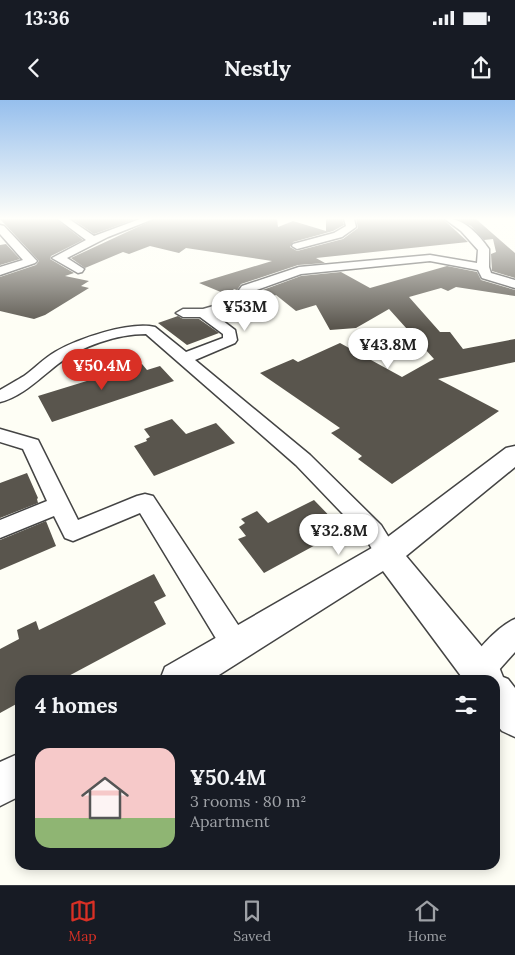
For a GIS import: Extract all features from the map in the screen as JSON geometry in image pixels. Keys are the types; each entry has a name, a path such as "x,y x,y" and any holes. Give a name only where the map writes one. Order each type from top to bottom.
{"street":[{"path":"0,271 31,261 26,256"},
{"path":"63,256 58,258 78,269"},
{"path":"484,256 483,268 486,274 515,284"},
{"path":"184,313 203,312 236,304 246,288 299,270 430,258 483,268"},
{"path":"183,359 230,340 230,332 203,312"},
{"path":"0,397 29,379 61,355 73,349 115,335 140,329 150,330 303,460 372,531 387,554 482,675"},
{"path":"0,435 32,445 72,532 144,502 236,646"},
{"path":"187,675 387,554 512,460"},
{"path":"0,529 60,505"},
{"path":"490,675 515,632"},
{"path":"500,698 515,718"},
{"path":"0,785 15,776"}],"building":[{"path":"0,256 17,256 20,259 0,265"},
{"path":"34,256 52,256 50,259 74,273 65,276 89,281 81,286 89,288 45,315 34,319 0,311 0,277 36,265 39,261"},
{"path":"76,256 114,256 85,268 71,258"},
{"path":"236,256 338,256 316,258 325,263 298,265 241,284 237,290 234,289 228,295 199,283 272,261"},
{"path":"491,256 515,256 515,278 492,271"},
{"path":"447,266 477,272 481,280 515,290 515,296 456,287 448,291 441,288 409,297 440,332 450,332 463,349 515,339 515,362 438,379 499,411 392,484 358,459 362,456 331,433 340,428 260,373 293,359 298,362 340,343 402,377 434,359 389,309 356,328 330,330 316,305 296,311 276,295 267,299 259,295 250,296 301,276 341,272 370,288"},
{"path":"178,316 183,319 199,319 219,333 187,345 158,323"},
{"path":"142,364 147,370 160,366 174,381 52,422 38,396"},
{"path":"172,419 186,434 216,423 235,443 154,476 134,446 147,441 146,439 150,437 144,429"},
{"path":"27,473 38,498 38,503 0,518 0,483"},
{"path":"314,500 343,530 264,573 238,539 246,536 239,527 245,523 241,519 257,511 268,523"},
{"path":"46,521 56,546 0,570 0,540"},
{"path":"154,574 166,596 154,602 166,624 70,675 15,675 15,705 0,713 0,649 19,639 17,630 36,621 39,630"}]}
